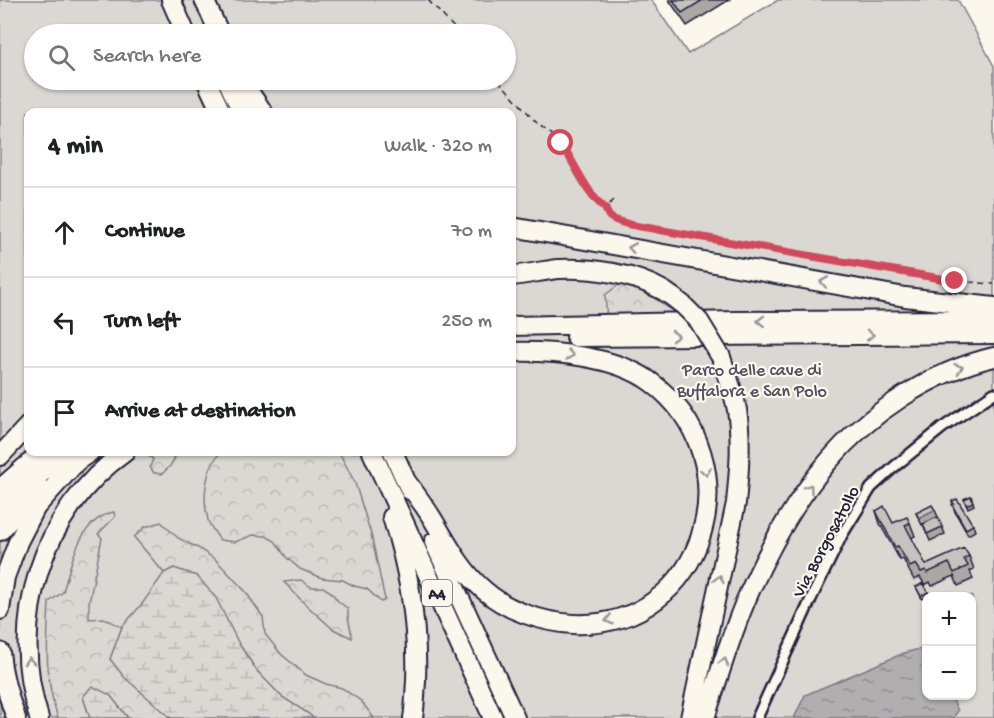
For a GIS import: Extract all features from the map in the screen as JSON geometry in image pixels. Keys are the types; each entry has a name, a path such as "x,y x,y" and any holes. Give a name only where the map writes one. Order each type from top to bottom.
{"highway":[{"path":"164,0 173,24"},
{"path":"171,0 182,24"},
{"path":"192,0 203,24"},
{"path":"204,0 215,24"},
{"path":"199,90 206,108"},
{"path":"211,90 219,108"},
{"path":"232,90 240,108"},
{"path":"247,90 260,108"},
{"path":"516,227 905,297 994,307"},
{"path":"516,275 559,269 587,270 626,275 646,282 683,305 699,321 721,357 736,408 740,438 736,503 690,718"},
{"path":"516,326 736,321 994,320"},
{"path":"516,338 994,334"},
{"path":"406,481 465,571 485,591 514,609 548,621 598,623 627,615 643,607 674,583 702,535 708,502 707,472 694,433 684,415 650,381 627,369 572,355 535,351 516,352"},
{"path":"705,718 734,632 770,548 827,463 878,415 904,396 950,371 994,357"},
{"path":"0,456 24,430"},
{"path":"0,489 37,456"},
{"path":"0,511 43,471 75,456"},
{"path":"0,531 25,502 77,456"},
{"path":"0,610 5,577 18,542 36,507 77,456"},
{"path":"39,718 29,671 28,645 34,582 47,545 58,523 94,477 120,456"},
{"name":"A4","path":"374,456 493,718"},
{"name":"A4","path":"395,456 515,718"},
{"path":"380,469 412,601 416,666 413,718"},
{"path":"0,652 8,698 16,718"}],"street":[{"name":"Via Borgosatollo","path":"757,718 842,534 871,488 894,466 942,428 994,393"}],"path":[{"path":"428,0 451,24"},
{"path":"507,90 537,123 561,143 590,191 611,218 660,230 955,281 994,284"},
{"path":"605,208 614,200"}],"green space":[{"name":"Parco delle cave di Buffalora e San Polo","path":"0,0 651,0 688,54 778,0 958,0 994,66 994,718 0,718"},
{"path":"621,283 652,297 680,317 607,319 605,295"},
{"path":"148,456 173,456 175,458 162,474 154,473 150,467 153,459"},
{"path":"218,456 341,456 355,483 371,534 385,600 381,602 367,589 343,580 322,578 300,569 286,557 275,541 266,536 253,535 235,542 220,540 208,520 205,502 208,475"},
{"path":"114,512 115,517 98,534 102,538 89,603 89,619 104,618 122,627 110,659 171,718 128,718 110,695 83,697 90,718 58,718 48,675 49,602 63,592 73,556 85,533 102,516"},
{"path":"161,522 178,538 216,560 246,592 263,617 265,634 281,654 306,675 342,688 361,701 374,718 313,718 282,697 257,671 239,644 174,568 164,573 134,537 145,527"},
{"path":"174,568 197,576 216,598 239,644 257,671 282,697 313,718 171,718 124,677 110,659 122,627 164,573"},
{"path":"301,580 311,587 323,587 348,609 352,638 333,629 284,582"},
{"path":"92,686 110,695 128,718 90,718 83,697"}],"water":[{"path":"919,649 922,652 922,700 953,700 958,711 953,718 794,718 805,695 904,653"}],"building":[{"path":"673,0 703,0 682,13"},
{"path":"971,496 973,502 966,505 964,499"},
{"path":"957,499 973,525 966,529 952,505 954,504 952,501"},
{"path":"932,505 935,510 919,518 916,513"},
{"path":"884,506 893,523 907,517 910,523 905,525 926,565 964,548 969,556 964,559 968,566 954,573 949,563 927,573 926,570 921,572 916,564 910,567 898,546 895,547 876,511"},
{"path":"935,518 939,519 942,527 927,534 923,524"},
{"path":"923,583 928,592 922,592 921,596 916,587"}],"route":[{"path":"561,143 590,191 611,218 660,230 955,281"}]}
